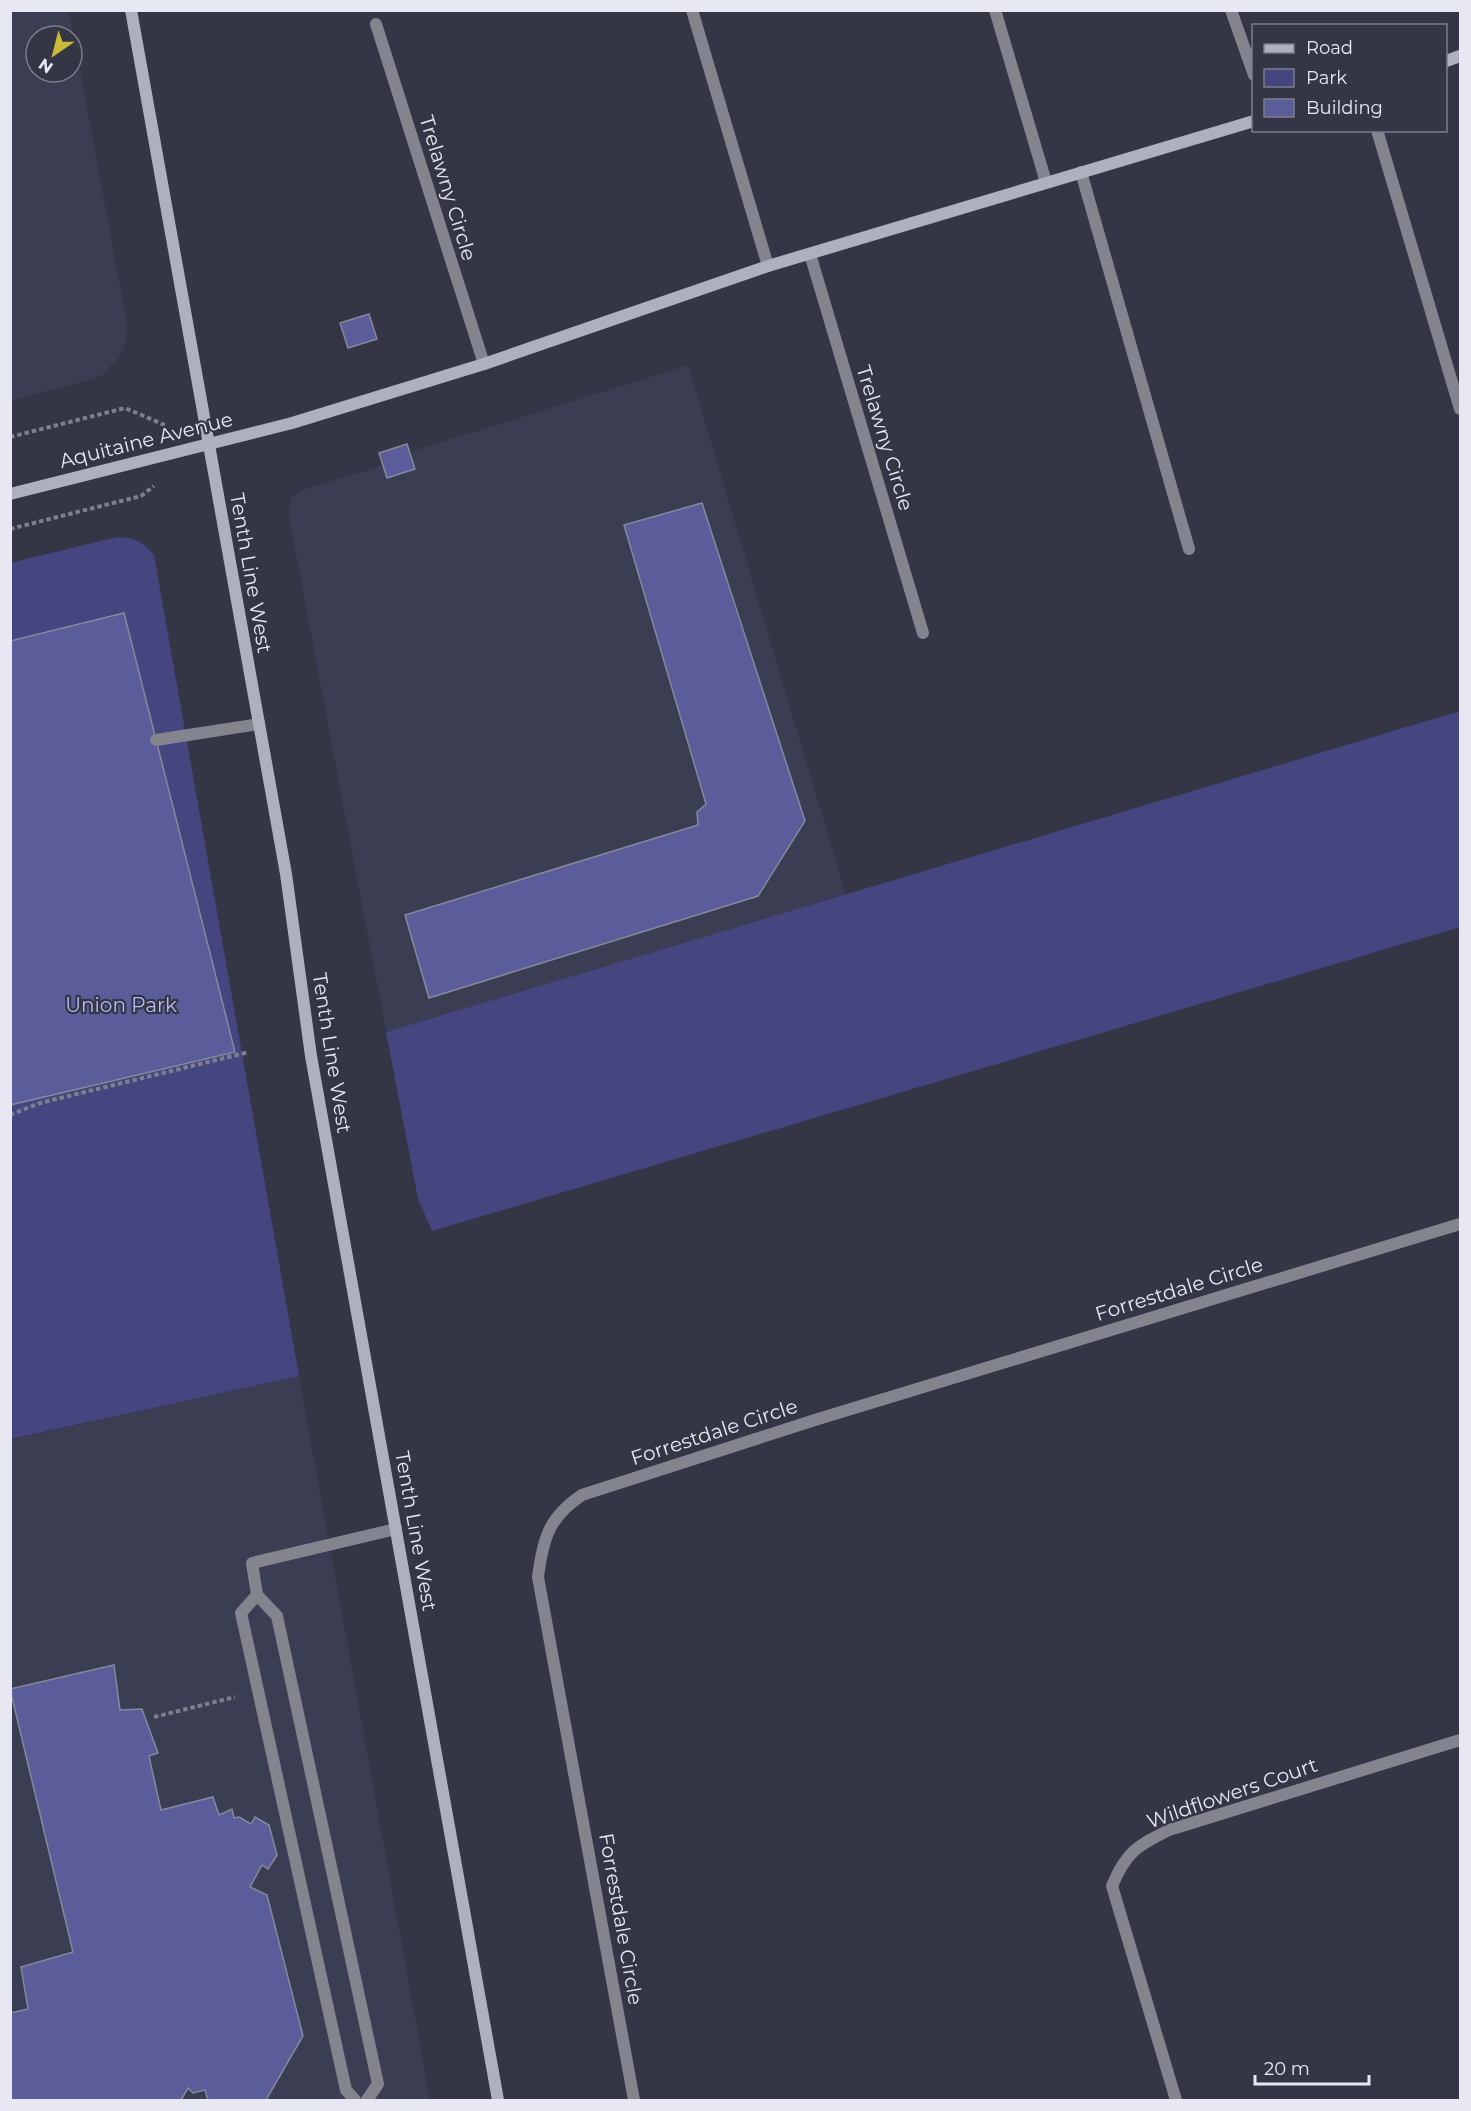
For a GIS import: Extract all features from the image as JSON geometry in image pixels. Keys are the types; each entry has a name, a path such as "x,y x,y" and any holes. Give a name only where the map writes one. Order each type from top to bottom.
{"street":[{"name":"Tenth Line West","path":"131,10 286,874 311,1056 498,2100"},
{"path":"692,10 768,266"},
{"path":"995,10 1046,182"},
{"path":"1231,10 1252,69"},
{"name":"Trelawny Circle","path":"376,24 484,364"},
{"path":"484,364 768,266 1252,122"},
{"path":"1378,132 1461,409"},
{"path":"1081,172 1189,549"},
{"name":"Trelawny Circle","path":"810,254 923,633"},
{"name":"Aquitaine Avenue","path":"10,494 292,423 484,364"},
{"path":"156,740 259,724"},
{"name":"Forrestdale Circle","path":"634,2100 538,1577 542,1548 551,1525 564,1507 582,1495 818,1419 1461,1224"},
{"path":"367,2100 378,2084 277,1616 257,1595 252,1563 396,1529"},
{"path":"257,1595 241,1613 346,2090 355,2100"},
{"name":"Wildflowers Court","path":"1176,2100 1113,1886 1122,1862 1141,1844 1169,1830 1461,1740"}],"path":[{"path":"10,436 125,408 208,445"},
{"path":"10,1115 40,1103 249,1052"},
{"path":"154,1717 258,1691"}],"shaded area":[{"path":"10,11 69,11 71,24 24,24 24,84 83,84 126,318 127,338 121,355 100,377 11,401"},
{"path":"688,365 847,898 386,1032 292,534 288,511 292,496 304,489 375,468 419,449"},
{"path":"299,1376 430,2100 11,2100 10,1440"}],"green space":[{"path":"117,537 138,541 154,555 299,1376 11,1439 10,563"},
{"path":"1460,711 1460,927 432,1231 418,1199 386,1032"}],"building":[{"path":"369,314 377,339 348,348 340,323"},
{"path":"407,444 415,469 387,478 379,453"},
{"path":"702,503 805,821 758,896 429,998 405,915 698,825 697,812 706,804 624,525"},
{"name":"Union Park","path":"124,613 235,1052 10,1105 10,641"},
{"path":"114,1665 120,1710 142,1709 158,1753 149,1756 161,1810 213,1797 219,1815 232,1809 234,1818 239,1817 251,1824 255,1817 269,1825 277,1855 268,1869 262,1865 250,1887 267,1895 303,2036 266,2100 208,2100 205,2090 193,2093 188,2088 181,2100 10,2100 10,2013 28,2009 21,1967 73,1952 10,1689"}]}
